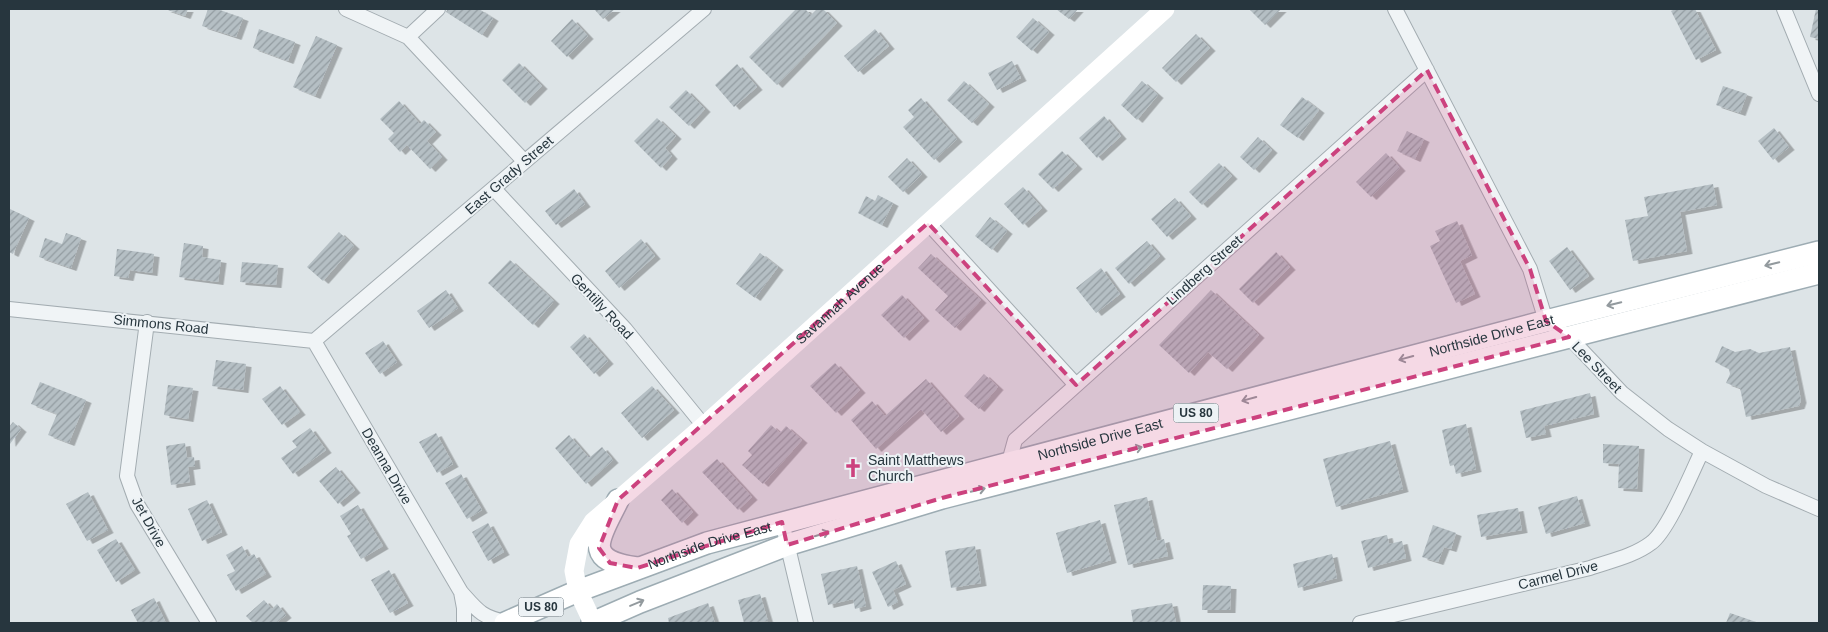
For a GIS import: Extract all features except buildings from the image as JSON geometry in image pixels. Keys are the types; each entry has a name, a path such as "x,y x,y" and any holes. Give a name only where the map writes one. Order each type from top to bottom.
{"main road":[{"name":"Northside Drive East","path":"506,623 578,591 707,542 1546,321 1819,252"},
{"name":"Northside Drive East","path":"592,623 640,602 787,545 942,498 1004,484 1298,405 1819,273"},
{"path":"618,500 600,538 599,548 604,558 610,563 636,568"}],"street":[{"path":"346,9 408,37 524,161"},
{"path":"408,37 438,9"},
{"name":"East Grady Street","path":"314,341 495,190 524,161 704,9"},
{"name":"Savannah Avenue","path":"592,623 578,591 574,571 579,544 593,522 704,426 1165,9"},
{"path":"1395,9 1530,269 1546,321"},
{"path":"1784,9 1819,94"},
{"name":"Lindberg Street","path":"1004,484 1015,440 1427,70"},
{"name":"Gentilly Road","path":"495,190 624,329 704,426"},
{"path":"928,223 1076,385"},
{"name":"Simmons Road","path":"9,309 314,341"},
{"name":"Lee Street","path":"1546,321 1569,337 1622,393 1668,429 1702,451 1766,486 1819,509"},
{"name":"Jet Drive","path":"147,322 126,476 137,504 209,623"},
{"name":"Deanna Drive","path":"314,341 460,592 480,613 490,619 506,623"},
{"name":"Carmel Drive","path":"1360,623 1590,568 1623,557 1652,542 1670,516 1702,451"},
{"path":"782,522 806,623"},
{"name":"Deanna Drive","path":"460,592 464,608 464,623"}],"highlighted area":[{"path":"1427,70 1530,269 1546,321 1569,337 942,498 787,545 782,522 637,568 610,563 599,548 618,500 928,223 1076,385"}],"place":[{"name":"Saint Matthews Church","path":"853,468"}]}
